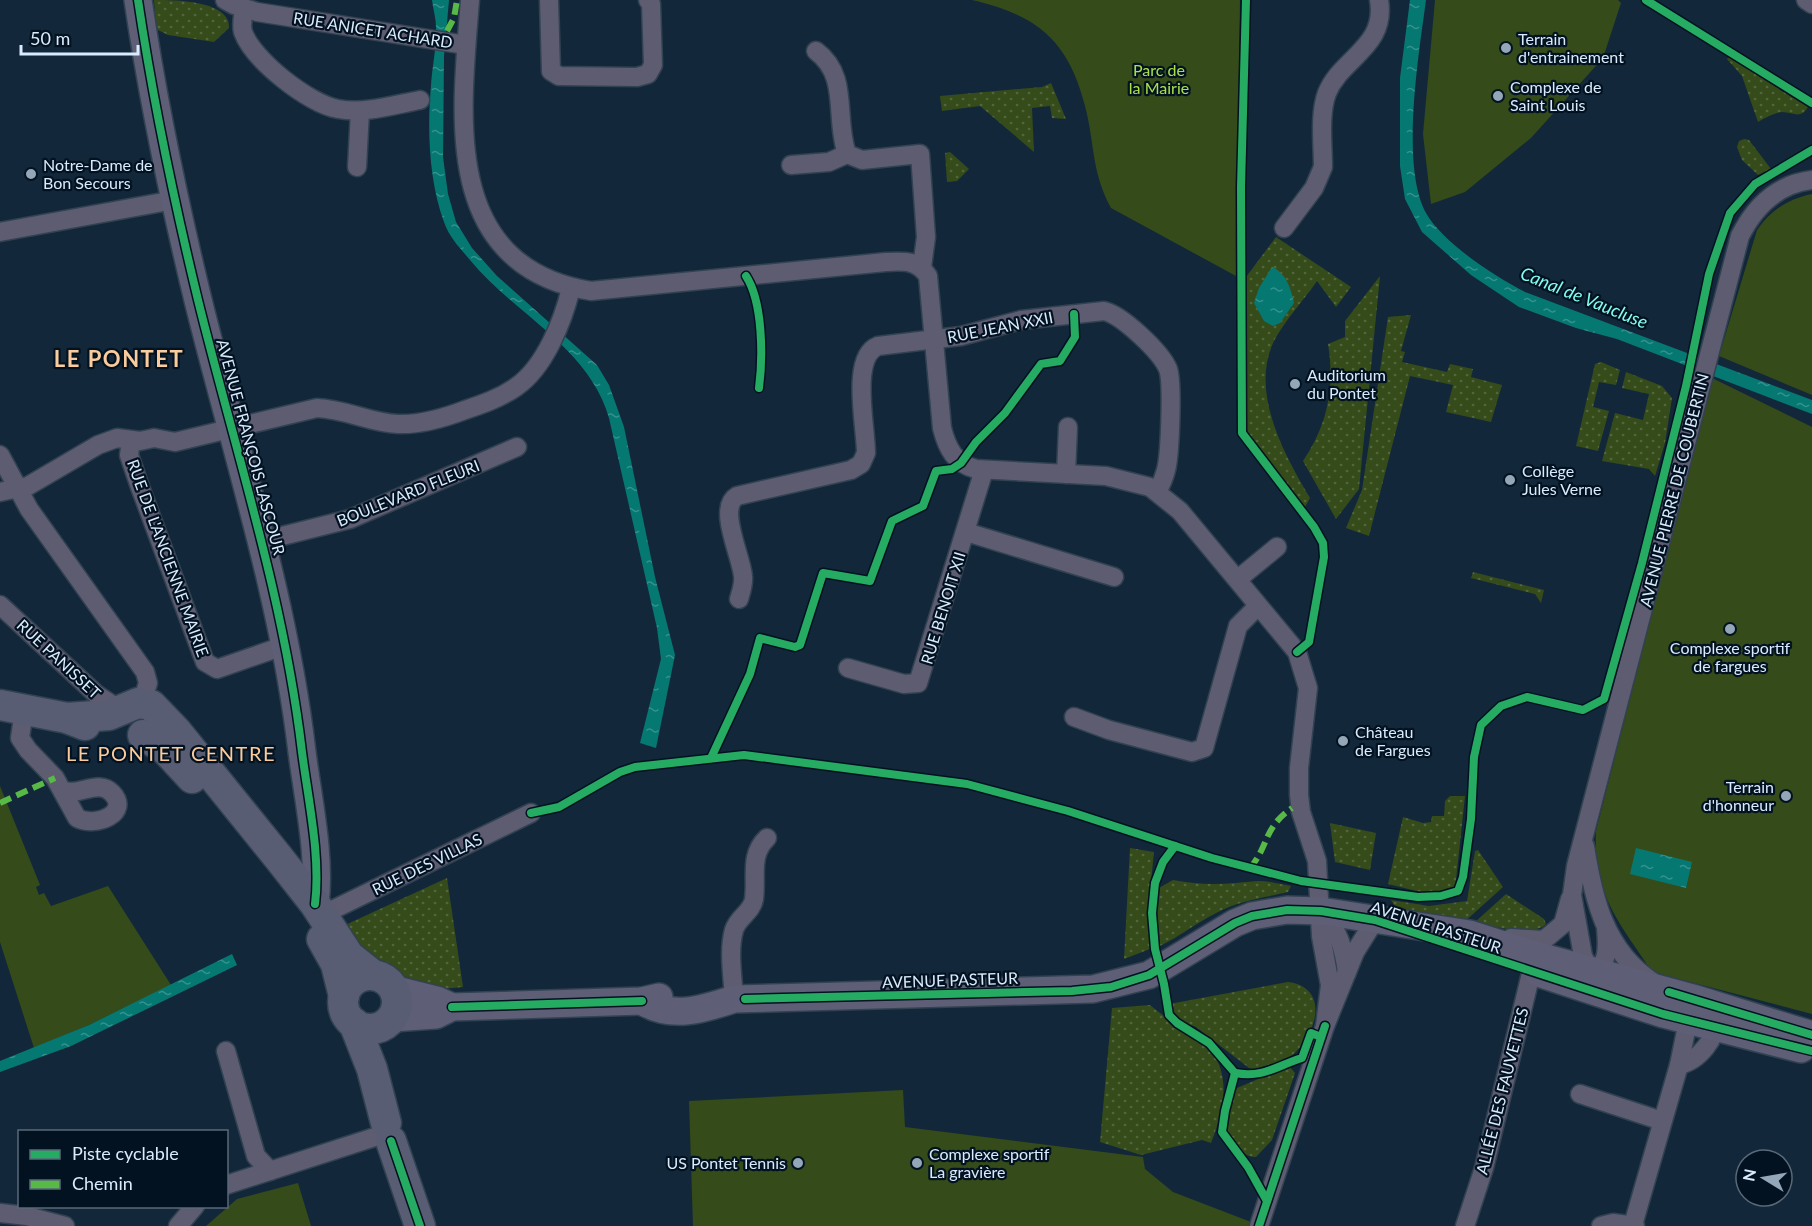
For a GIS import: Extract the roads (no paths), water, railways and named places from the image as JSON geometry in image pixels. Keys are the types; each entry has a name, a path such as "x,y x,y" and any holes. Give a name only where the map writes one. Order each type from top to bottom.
{"main road":[{"name":"AVENUE FRANÇOIS LASCOUR","path":"138,0 174,200 262,541 286,645 298,715 319,919"},
{"path":"12,708 67,718 137,716 177,732 278,857 319,919 350,956 383,982 396,1009 368,1016"},
{"path":"137,716 214,802 288,900 319,919 336,964 368,1016"},
{"path":"190,776 218,797 266,855 278,857 301,843 311,824"},
{"name":"AVENUE PASTEUR","path":"368,1016 436,1015 452,1008 642,1001 662,996 711,996 734,999 1072,991 1111,987 1159,970 1235,923 1252,916 1287,910 1321,911 1470,934 1536,966"},
{"name":"AVENUE PASTEUR","path":"1375,920 1443,945 1597,979 1698,1008 1812,1035"},
{"path":"383,982 354,980 368,1016 372,1069 385,1133 420,1226"},
{"name":"AVENUE PASTEUR","path":"383,982 436,1000 452,1008"},
{"name":"AVENUE PASTEUR","path":"1698,1008 1812,1051"}],"street":[{"name":"RUE ANICET ACHARD","path":"225,0 244,9 466,45"},
{"path":"470,0 466,45 464,141 467,168 479,206 490,228 524,267 548,281 591,291 886,262 913,262 921,267 928,276 942,428 946,442 961,463 984,470 1119,478 1157,492 1180,512 1238,579 1288,640 1304,670 1307,707 1299,768 1299,795 1301,812 1317,861 1321,936 1330,985 1325,1026"},
{"path":"549,0 551,71 559,76 637,77 648,74 653,65 651,4 648,0"},
{"path":"1284,228 1320,178 1323,167 1327,93 1375,34 1380,21 1378,0"},
{"path":"1806,0 1812,4"},
{"path":"244,9 242,31 275,73 314,99 335,109 360,111 420,100"},
{"path":"816,51 829,61 838,83 842,137 847,154"},
{"path":"357,167 360,111"},
{"path":"790,165 829,162 847,154 862,160 920,154 926,237 921,267"},
{"name":"AVENUE PIERRE DE COUBERTIN","path":"1470,934 1528,941 1544,940 1563,924 1740,236 1754,212 1770,197 1793,183 1812,180"},
{"path":"0,232 174,200"},
{"path":"0,492 28,486 98,445 117,438 131,441 154,438 175,442 233,430 317,408 339,409 375,421 397,424 444,418 487,403 515,388 537,365 554,333 571,288"},
{"name":"RUE JEAN XXII","path":"739,599 743,577 728,511 731,499 851,470 861,464 866,453 861,369 868,352 878,346 983,332 1021,320 1104,311 1116,315 1158,355 1168,370 1167,469 1157,492"},
{"path":"1066,474 1068,427"},
{"name":"RUE DE L'ANCIENNE MAIRIE","path":"131,441 129,455 204,662 217,669 286,645"},
{"name":"BOULEVARD FLEURI","path":"262,541 350,519 517,447"},
{"path":"0,455 20,487 29,509 145,672 147,683 137,716"},
{"name":"RUE BENOIT XII","path":"848,668 904,684 918,683 984,470"},
{"name":"RUE BENOIT XII","path":"966,532 1114,577"},
{"path":"1238,579 1277,547"},
{"name":"RUE PANISSET","path":"0,605 96,694 137,716"},
{"path":"1074,717 1109,730 1192,752 1204,748 1233,638 1242,619 1258,606"},
{"path":"12,708 21,738 62,790"},
{"name":"RUE DES VILLAS","path":"319,919 531,813"},
{"path":"734,999 735,927 752,908 755,857 759,846 767,838"},
{"name":"AVENUE PIERRE DE COUBERTIN","path":"1584,838 1592,891 1606,928 1633,966 1698,1008"},
{"name":"AVENUE PIERRE DE COUBERTIN","path":"1572,895 1597,979"},
{"path":"1321,911 1333,923 1347,972"},
{"path":"1259,1226 1325,1026 1363,936 1375,920"},
{"name":"AVENUE PIERRE DE COUBERTIN","path":"1597,979 1606,957 1606,928"},
{"name":"ALLÉE DES FAUVETTES","path":"1465,1226 1484,1168 1536,966"},
{"path":"1679,1065 1690,1063 1698,1057 1698,1008"},
{"path":"1601,1226 1613,1223 1634,1226 1662,1120 1698,1008"},
{"path":"226,1051 256,1156 270,1171"},
{"path":"1581,1094 1662,1120"},
{"path":"228,1184 385,1133"},
{"path":"177,1226 193,1208"},
{"path":"0,1213 13,1213 65,1226"}],"water":[{"path":"432,0 449,0 444,56 443,157 448,194 456,222 472,248 497,276 597,365 609,385 624,427 655,577 675,655 656,748 640,743 661,659 657,628 609,418 599,393 585,371 568,351 507,297 470,260 449,233 439,206 432,173 429,138 436,34"},
{"path":"1410,0 1426,0 1416,78 1414,167 1418,193 1426,213 1444,236 1470,258 1525,292 1812,400 1812,414 1617,339 1576,328 1519,307 1471,275 1422,232 1405,199 1400,166 1400,78"},
{"path":"1272,267 1284,277 1294,303 1280,323 1273,326 1264,321 1254,303 1259,288"},
{"path":"1636,848 1692,862 1686,888 1630,874"},
{"path":"232,954 237,965 71,1046 0,1072 0,1061 89,1025"}],"place":[{"name":"Terrain d'entrainement","path":"1506,48"},
{"name":"Complexe de Saint Louis","path":"1498,96"},
{"name":"Notre-Dame de Bon Secours","path":"31,174"},
{"name":"Auditorium du Pontet","path":"1295,384"},
{"name":"Collège Jules Verne","path":"1510,480"},
{"name":"Complexe sportif de fargues","path":"1730,629"},
{"name":"Château de Fargues","path":"1343,741"},
{"name":"Terrain d'honneur","path":"1786,796"},
{"name":"US Pontet Tennis","path":"798,1163"},
{"name":"Complexe sportif La gravière","path":"917,1163"}],"district":[{"name":"LE PONTET","path":"119,359"},
{"name":"LE PONTET CENTRE","path":"171,754"}],"park label":[{"name":"Parc de la Mairie","path":"1159,79"}],"water label":[{"name":"Canal de Vaucluse","path":"1584,298"}]}
